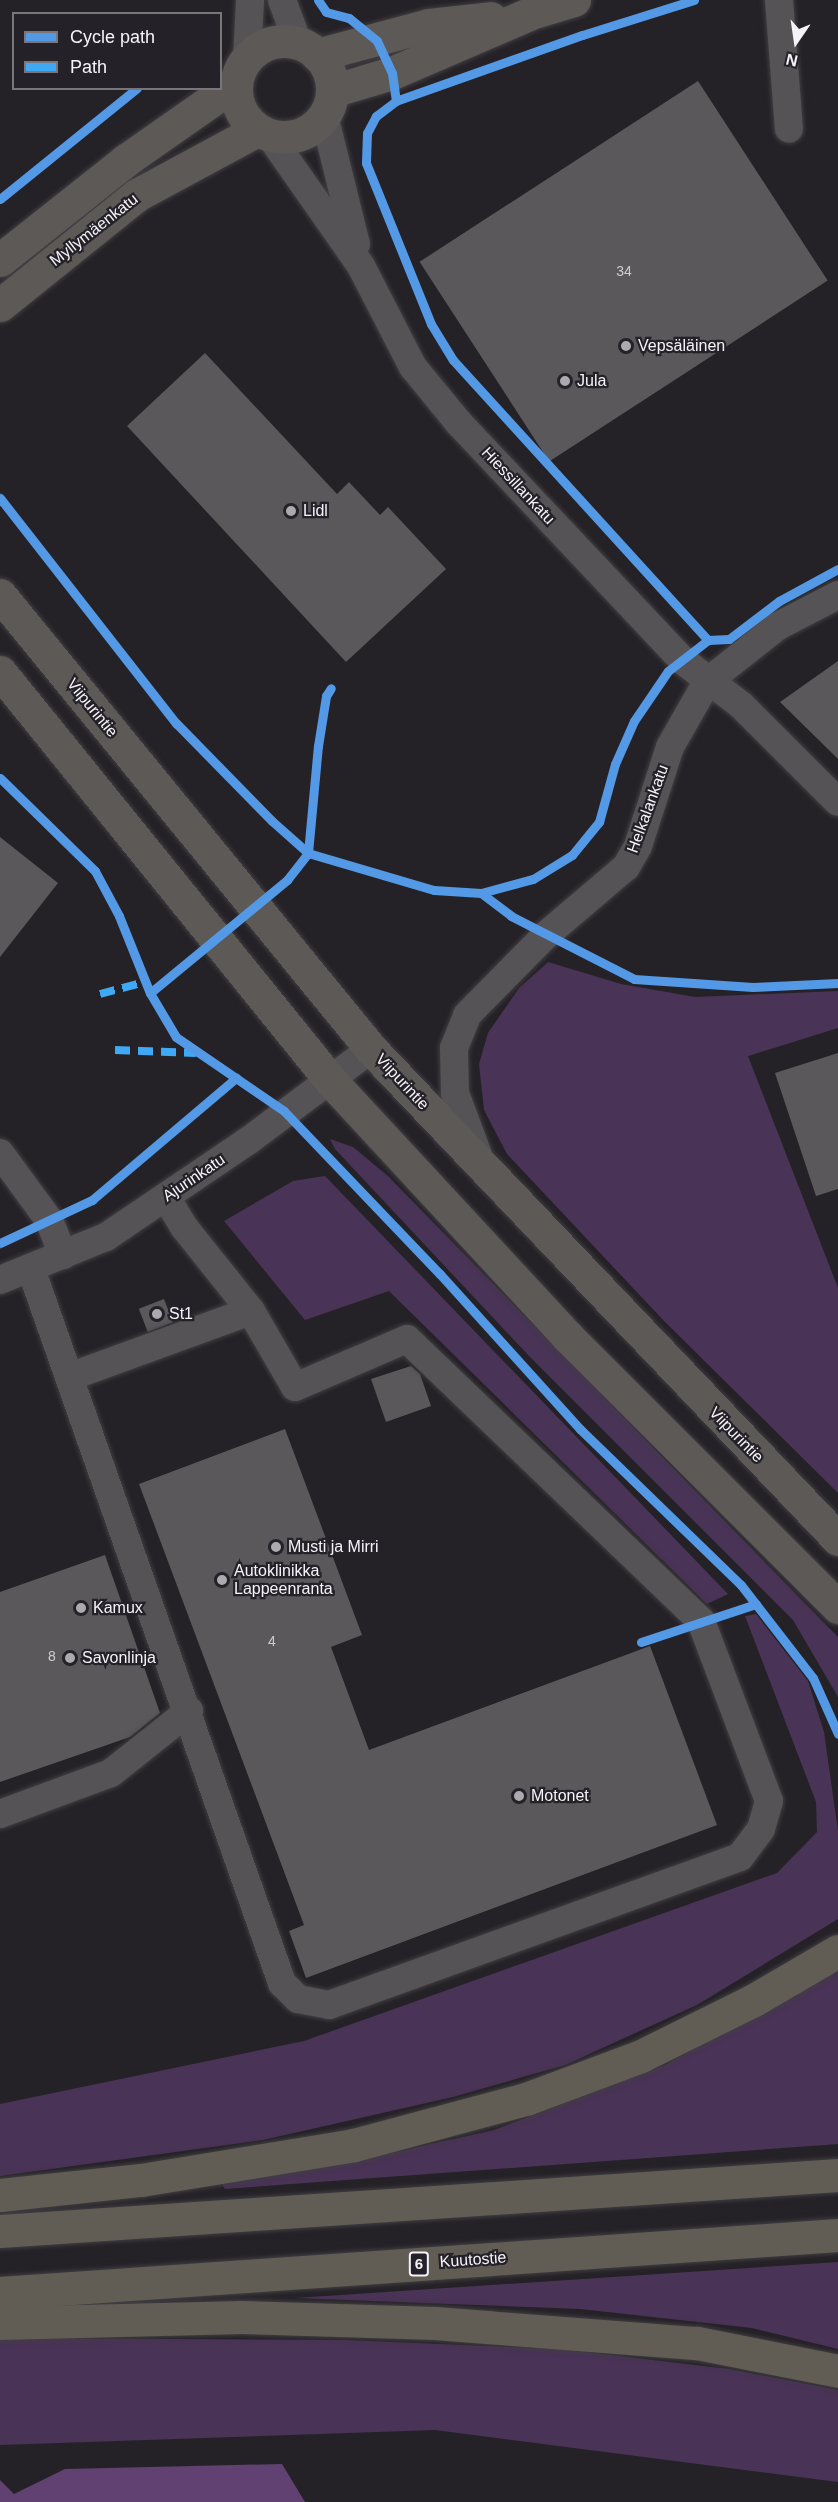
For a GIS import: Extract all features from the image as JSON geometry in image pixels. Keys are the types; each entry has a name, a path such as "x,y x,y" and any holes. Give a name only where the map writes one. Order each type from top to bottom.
{"highway":[{"path":"0,2195 141,2180 354,2145 525,2099 641,2056 754,2000 838,1951"},
{"path":"0,2231 838,2175"},
{"name":"Kuutostie","path":"0,2293 838,2235"},
{"path":"0,2323 242,2317 435,2323 697,2343 838,2371"}],"main road":[{"path":"241,71 237,101 244,118 264,133 290,137 310,130 328,103 531,13 574,0"},
{"path":"222,86 270,43 308,49 429,25 531,13"},
{"path":"308,49 328,72 328,103"},
{"path":"0,260 216,90"},
{"name":"Myllymäenkatu","path":"0,306 137,195 264,133"},
{"name":"Viipurintie","path":"0,595 371,1049 484,1171 838,1539"},
{"path":"0,672 331,1082 568,1337 838,1607"}],"street":[{"path":"241,71 250,0"},
{"path":"282,0 308,49"},
{"path":"779,0 789,129"},
{"name":"Hiessillankatu","path":"328,103 361,266"},
{"name":"Hiessillankatu","path":"264,133 361,266 413,367 458,422 682,660 707,682 741,705 838,802"},
{"name":"Helkalankatu","path":"484,1171 455,1093 454,1048 467,1015 546,935 626,867 638,846 670,747 707,682 778,626 838,595"},
{"name":"Ajurinkatu","path":"0,1280 106,1237 248,1141 284,1111 331,1082 371,1049"},
{"path":"0,1153 49,1220 63,1255"},
{"path":"31,1269 72,1376 282,1983 298,1999 329,2005 740,1857 760,1829 769,1801 701,1621 407,1339 294,1387 250,1311 184,1227 166,1197"},
{"path":"72,1376 250,1311"},
{"path":"0,1814 111,1773 189,1711"}],"shaded area":[{"path":"548,962 621,984 695,997 838,991 838,1028 748,1056 838,1288 838,1493 664,1321 507,1154 484,1110 479,1064 488,1033 519,988"},
{"path":"330,1139 353,1147 388,1176 838,1637 838,1697 793,1620 530,1357 335,1149"},
{"path":"325,1176 728,1594 707,1604 389,1291 305,1320 224,1221 293,1181"},
{"path":"756,1614 808,1681 824,1732 838,1831 838,1919 697,2005 565,2065 453,2097 263,2140 0,2176 0,2104 304,2041 777,1873 817,1832 816,1802 745,1616"},
{"path":"838,1969 838,2144 225,2189 221,2182 338,2165 494,2130 665,2065"},
{"path":"838,2262 838,2349 752,2328 580,2309 295,2298"},
{"path":"0,2338 344,2340 559,2349 729,2369 838,2390 838,2482 435,2430 0,2445"},
{"path":"282,2464 305,2502 0,2502 0,2480 14,2494 65,2469"}],"building":[{"path":"698,81 828,281 549,461 420,262"},
{"name":"Lidl","path":"205,353 337,494 349,482 380,515 388,507 446,569 346,662 127,426"},
{"path":"838,661 838,759 780,702"},
{"path":"0,837 58,883 0,957"},
{"path":"838,1053 838,1189 816,1196 775,1073"},
{"path":"164,1299 173,1322 148,1332 139,1309"},
{"path":"411,1366 420,1374 431,1406 386,1422 371,1379"},
{"path":"285,1429 362,1635 331,1647 369,1750 650,1646 717,1825 306,1978 289,1931 304,1925 139,1484"},
{"name":"Savonlinja","path":"105,1555 160,1713 130,1737 0,1782 0,1592"}],"marked path":[{"path":"100,994 145,982"},
{"path":"115,1050 196,1053"}],"cycle path":[{"path":"318,0 326,12 349,18 377,41 392,73 396,101"},
{"path":"694,0 582,35 396,101 376,116 367,133 366,163 431,324 453,360 708,640"},
{"path":"0,199 135,90"},
{"path":"0,498 176,723 272,821 308,853 434,890 481,893 533,879 572,855 599,822 615,764 634,721 668,671 708,640 729,639 779,601 838,569"},
{"path":"150,993 287,880 308,853 318,746 326,696 331,688"},
{"path":"0,778 95,871 119,916 150,993 176,1037 284,1111 440,1274 580,1429 741,1585 813,1678 838,1734"},
{"path":"481,893 511,916 634,979 753,987 838,983"},
{"path":"0,1243 92,1200 236,1078"},
{"path":"641,1642 756,1604"}],"place":[{"name":"Vepsäläinen","path":"626,346"},
{"name":"Jula","path":"565,381"},
{"name":"Lidl","path":"291,511"},
{"name":"St1","path":"157,1314"},
{"name":"Musti ja Mirri","path":"276,1547"},
{"name":"Autoklinikka Lappeenranta","path":"222,1580"},
{"name":"Kamux","path":"81,1608"},
{"name":"Savonlinja","path":"70,1658"},
{"name":"Motonet","path":"519,1796"}]}
